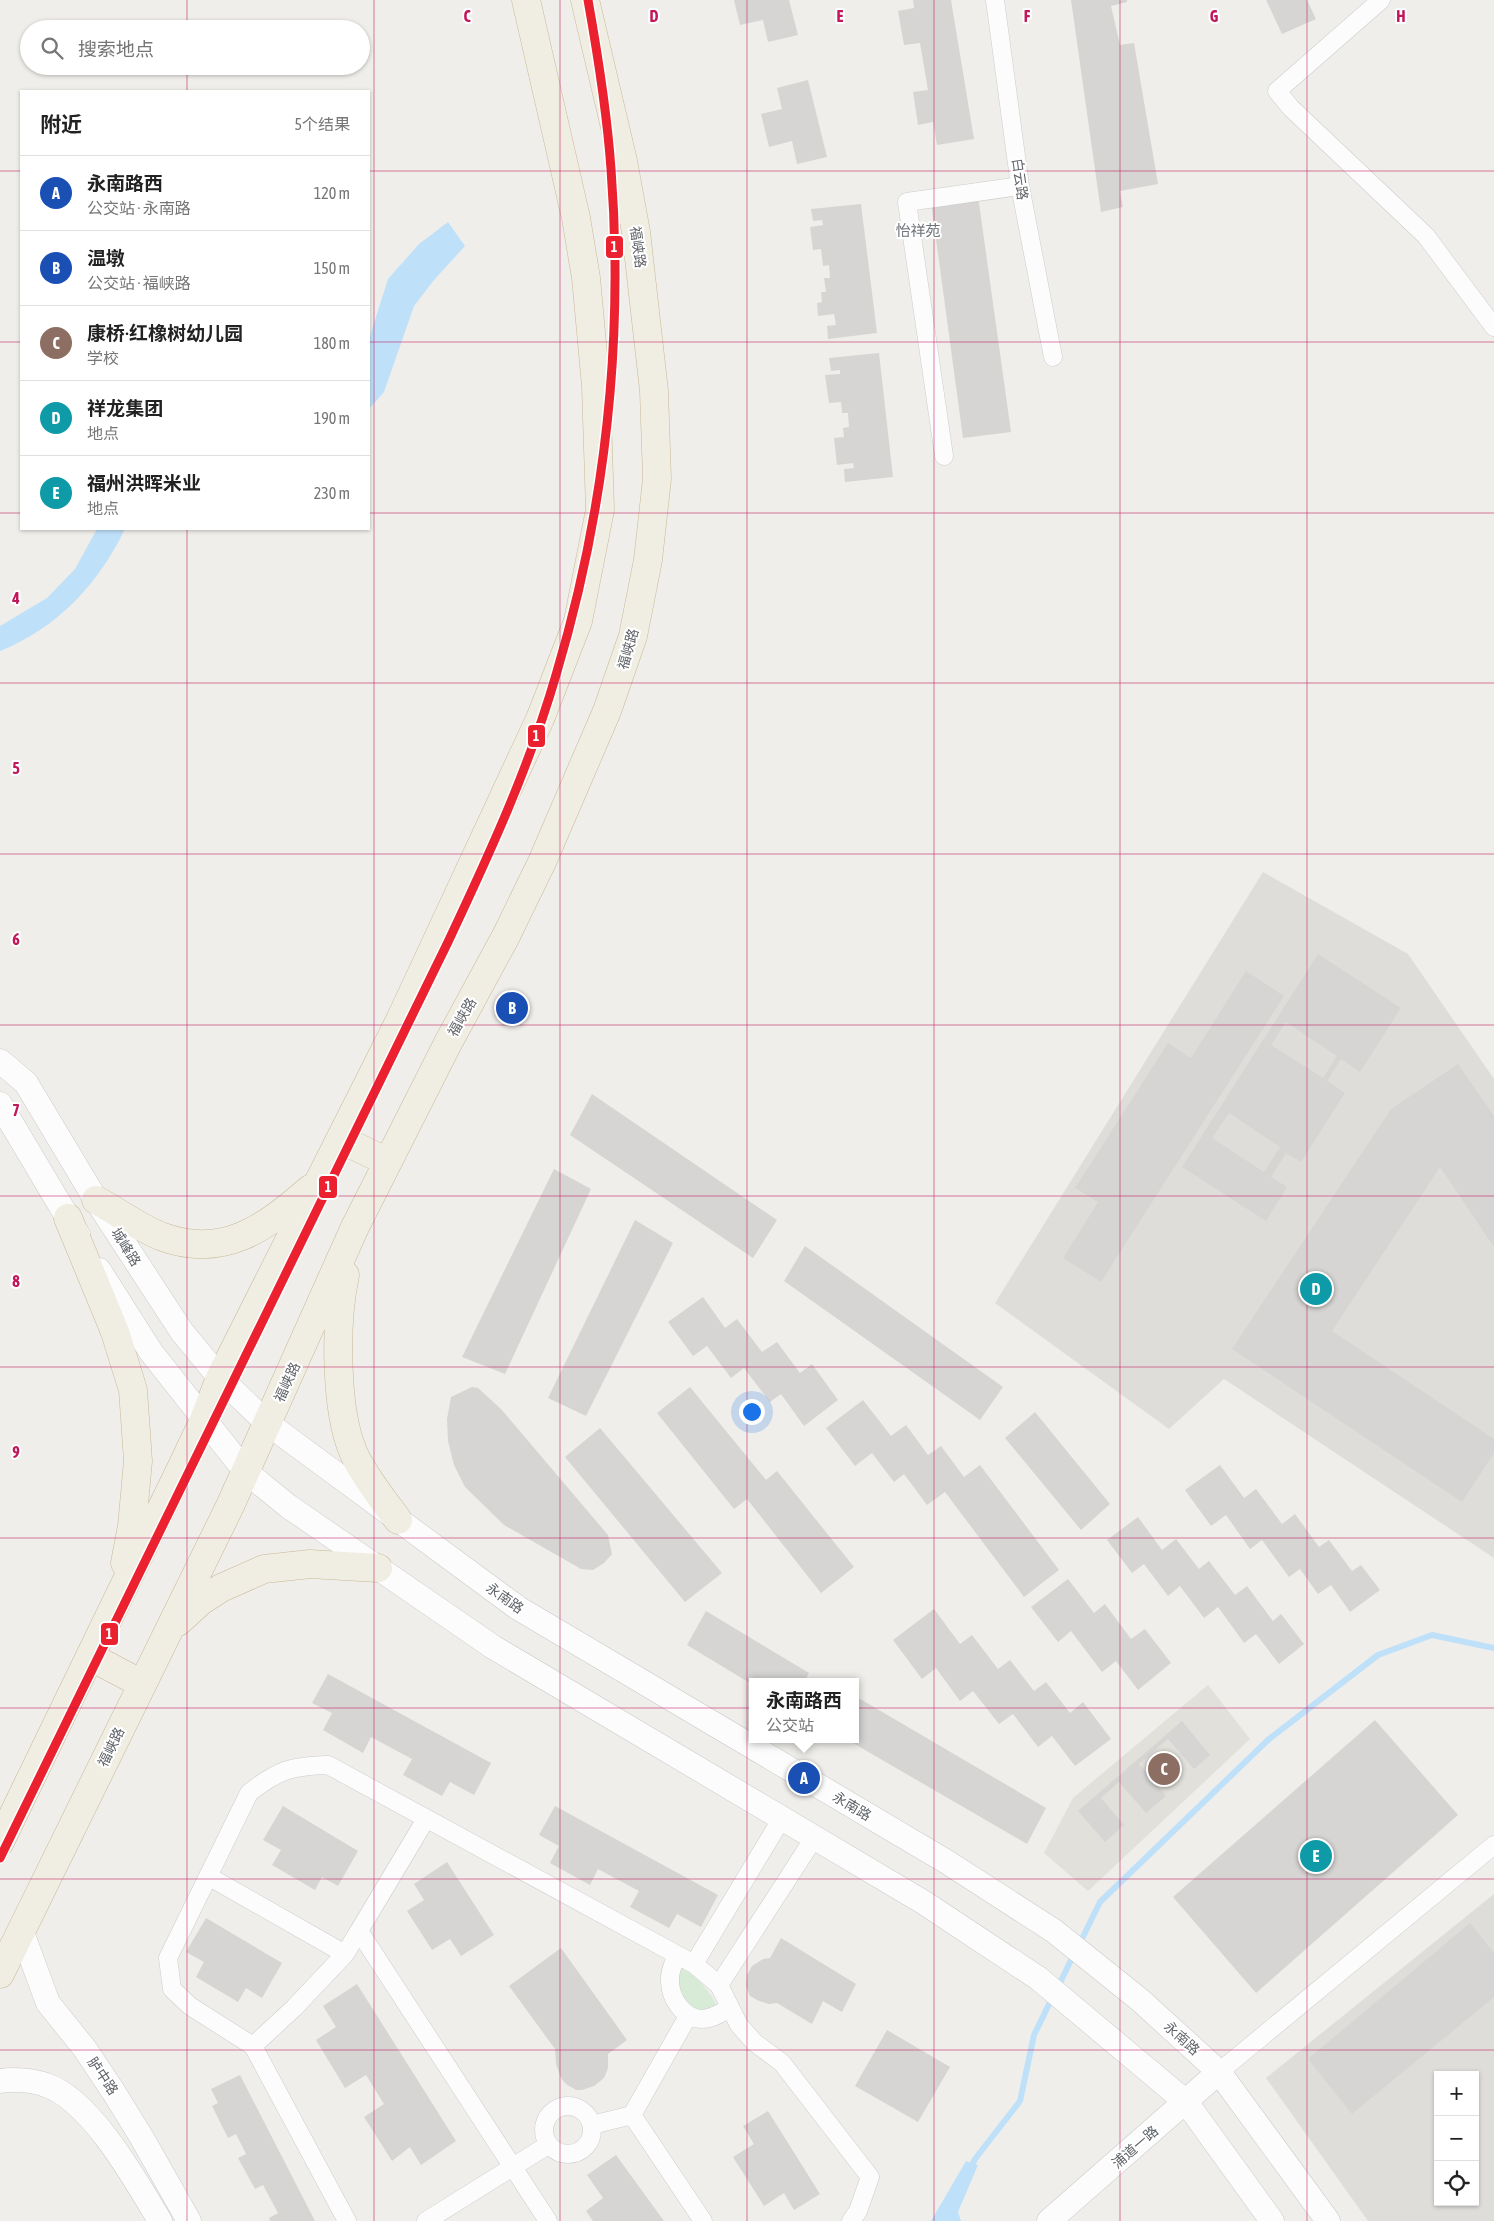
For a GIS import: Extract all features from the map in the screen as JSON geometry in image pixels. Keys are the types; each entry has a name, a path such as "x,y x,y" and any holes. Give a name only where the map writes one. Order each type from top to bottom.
{"highway":[{"path":"0,1842 204,1420 220,1378 400,1020 540,719 578,621 600,510 600,463 596,386 586,278 576,218 526,0"},
{"name":"福峡路","path":"0,1974 166,1633 210,1549 356,1227 448,1043 506,936 542,862 621,674 633,636 642,598 657,479 654,391 636,232 622,161 585,0"},
{"path":"340,1139 388,1162"},
{"path":"96,1200 162,1236 192,1245 219,1244 252,1233 288,1209 319,1182"},
{"path":"68,1218 115,1332 133,1390 138,1460 132,1526 119,1599"},
{"path":"356,1227 340,1297 337,1347 344,1420 356,1459 398,1520"},
{"path":"166,1633 201,1601 221,1588 264,1569 310,1564 378,1568"},
{"path":"91,1657 142,1684"}],"main road":[{"name":"城峰路","path":"0,1061 26,1083 96,1200 182,1332 220,1378 267,1423"},
{"path":"0,1104 106,1282 151,1352 245,1471 288,1506 493,1647 923,1902 1038,1978 1186,2102 1272,2221"},
{"path":"106,1282 136,1263"},
{"name":"永南路","path":"267,1423 518,1608 947,1862 1054,1931 1140,2000 1219,2072 1328,2221"},
{"name":"胪中路","path":"21,1930 48,2003 85,2049 114,2091 189,2221"},
{"name":"浦道一路","path":"1049,2221 1219,2072"},
{"path":"0,2081 10,2080 46,2085 67,2098 96,2123 160,2221"}],"street":[{"name":"白云路","path":"995,0 1020,186 1053,358"},
{"path":"1381,0 1277,91 1291,108 1426,236 1494,326"},
{"path":"944,456 907,202 1020,186"},
{"path":"347,2221 252,2046 190,2006 172,1989 168,1958 248,1793 271,1776 298,1766 328,1765 694,1964 719,1985 739,2025 754,2042 782,2063 870,2177 858,2211 851,2221"},
{"path":"694,1964 782,1818"},
{"path":"252,2046 294,2008 345,1954 426,1819"},
{"path":"719,1985 814,1838"},
{"path":"1219,2072 1494,1845"},
{"path":"208,1876 345,1954"},
{"path":"359,1930 548,2221"},
{"path":"677,1955 671,1970 671,1993 678,2006 688,2016 700,2019 709,2018 730,2008"},
{"path":"592,2124 632,2115 688,2016"},
{"path":"561,2107 576,2107 583,2111 592,2124 590,2141 578,2152 562,2154 548,2145 543,2130 544,2123 554,2110 561,2107"},
{"path":"632,2115 703,2221"},
{"path":"426,2221 548,2145"}],"shaded area":[{"path":"1263,872 1408,954 1494,1079 1494,1558 1224,1379 1169,1429 995,1303"},
{"path":"1208,1685 1250,1739 1088,1891 1044,1853 1073,1798"},
{"path":"1494,1894 1494,2221 1368,2221 1266,2078"}],"green space":[{"path":"681,1968 703,1985 718,2008 696,2013 678,1994 678,1977"}],"water":[{"path":"448,222 465,246 434,280 414,306 384,392 370,408 370,336 388,279 419,244"},
{"path":"96,530 124,530 103,568 74,602 40,630 0,651 0,626 47,598 75,569"},
{"path":"966,2161 978,2165 958,2212 961,2221 931,2221"}],"building":[{"path":"734,0 789,0 798,35 768,42 763,20 740,25"},
{"path":"913,0 951,0 974,139 937,145 933,122 918,125 913,92 928,90 920,43 904,45 898,11 914,8"},
{"path":"1071,0 1127,0 1127,2 1111,6 1120,45 1134,43 1158,184 1120,191 1123,207 1101,212"},
{"path":"1266,0 1307,0 1316,19 1282,34"},
{"path":"808,80 827,157 797,164 792,141 769,147 761,114 782,109 777,88"},
{"path":"978,196 1011,432 963,438 931,202"},
{"path":"861,204 877,333 828,339 827,326 836,325 834,314 818,316 817,303 822,302 821,292 826,292 824,278 830,278 829,265 823,266 821,249 813,250 810,227 823,225 822,220 813,221 811,209"},
{"path":"879,353 893,477 845,482 844,469 854,468 853,463 837,465 834,438 844,437 843,428 849,427 848,413 842,413 841,402 829,403 825,375 840,374 840,370 831,371 829,358"},
{"path":"1318,954 1401,1008 1360,1072 1341,1059 1327,1081 1345,1093 1301,1162 1286,1153 1271,1177 1287,1187 1266,1221 1182,1167","holes":["1286,1022 1337,1056 1323,1078 1271,1045","1229,1113 1280,1147 1264,1172 1212,1138"]},
{"path":"1246,971 1284,996 1101,1282 1063,1258 1098,1202 1075,1188 1168,1043 1191,1058"},
{"path":"1458,1064 1494,1116 1494,1247 1440,1167 1332,1331 1494,1439 1494,1453 1462,1502 1232,1349 1391,1109"},
{"path":"592,1094 777,1220 753,1258 570,1135"},
{"path":"554,1169 591,1189 505,1374 462,1357"},
{"path":"635,1220 673,1243 586,1416 548,1398"},
{"path":"805,1246 1003,1387 980,1420 784,1281"},
{"path":"703,1297 725,1328 737,1319 762,1352 777,1342 800,1373 812,1364 838,1400 804,1426 781,1394 770,1402 744,1368 731,1378 707,1346 693,1356 668,1322"},
{"path":"472,1387 478,1388 501,1409 608,1535 612,1554 604,1563 593,1570 581,1569 504,1525 465,1487 454,1465 448,1441 447,1419 451,1397"},
{"path":"690,1387 766,1480 777,1471 854,1567 821,1593 747,1499 734,1509 657,1413"},
{"path":"863,1400 891,1436 906,1425 928,1455 941,1446 964,1477 980,1465 1059,1570 1024,1597 945,1492 927,1505 904,1474 894,1482 872,1453 855,1466 826,1428"},
{"path":"1035,1412 1110,1504 1081,1530 1005,1438"},
{"path":"600,1428 722,1573 685,1602 565,1457"},
{"path":"1220,1465 1244,1498 1256,1489 1282,1524 1295,1514 1319,1547 1329,1540 1352,1571 1361,1565 1380,1590 1350,1612 1331,1585 1318,1594 1300,1569 1289,1577 1262,1540 1250,1549 1226,1515 1211,1526 1185,1490"},
{"path":"1138,1517 1162,1550 1176,1539 1199,1569 1209,1561 1235,1595 1247,1586 1273,1621 1281,1614 1304,1644 1279,1664 1256,1634 1244,1643 1218,1607 1204,1618 1180,1586 1168,1596 1144,1564 1132,1573 1107,1540"},
{"path":"1068,1579 1094,1613 1105,1604 1131,1639 1145,1629 1171,1663 1138,1690 1116,1661 1102,1672 1071,1631 1058,1642 1031,1607"},
{"path":"934,1609 960,1644 972,1635 998,1669 1010,1660 1034,1691 1046,1682 1070,1713 1083,1702 1111,1739 1075,1766 1052,1736 1038,1747 1013,1714 999,1724 973,1691 960,1701 936,1668 922,1679 893,1640"},
{"path":"706,1611 809,1673 806,1678 749,1678 749,1683 687,1645"},
{"path":"328,1674 491,1763 474,1795 450,1782 442,1796 403,1775 412,1759 371,1737 363,1753 323,1730 332,1713 312,1703"},
{"path":"859,1698 1046,1808 1027,1844 853,1743 859,1743"},
{"path":"1375,1720 1458,1815 1256,1993 1173,1897"},
{"path":"1182,1721 1210,1755 1194,1769 1168,1739 1139,1764 1166,1796 1146,1813 1119,1782 1101,1798 1124,1825 1105,1842 1078,1811"},
{"path":"283,1806 358,1851 338,1886 322,1877 315,1890 272,1865 281,1850 263,1840"},
{"path":"555,1806 718,1895 701,1927 677,1914 669,1928 630,1907 639,1891 598,1869 590,1885 550,1863 559,1846 539,1835"},
{"path":"447,1862 494,1935 461,1956 450,1939 432,1950 407,1911 424,1900 414,1884"},
{"path":"206,1918 282,1963 262,1998 246,1988 238,2002 196,1977 204,1962 186,1952"},
{"path":"1470,1923 1494,1953 1494,1997 1352,2114 1308,2059"},
{"path":"781,1938 856,1984 842,2012 823,2001 812,2024 777,2003 769,2004 750,1996 746,1986 747,1975 752,1966 763,1959 770,1958"},
{"path":"561,1948 627,2040 608,2054 608,2068 604,2078 594,2086 582,2090 576,2090 566,2084 561,2078 556,2064 555,2049 509,1986"},
{"path":"357,1984 456,2141 421,2165 410,2147 392,2161 364,2117 384,2104 366,2075 345,2088 316,2040 336,2027 323,2006"},
{"path":"887,2030 950,2067 918,2122 855,2086"},
{"path":"240,2075 315,2221 270,2221 269,2218 278,2213 263,2185 255,2189 238,2158 246,2154 236,2134 228,2138 212,2106 218,2103 211,2089"},
{"path":"768,2111 820,2194 794,2210 784,2193 764,2206 733,2157 754,2144 743,2126"},
{"path":"616,2155 664,2221 593,2221 586,2211 603,2198 587,2175"}],"waterway":[{"path":"1079,1945 1100,1902 1269,1739 1378,1655 1432,1635 1494,1648"},
{"path":"1058,1987 1074,1954"},
{"path":"969,2171 975,2159 1020,2101 1034,2035 1053,1996"}],"transit line":[{"name":"1","path":"0,1858 448,942 507,811 534,744 545,710 573,613 587,551 607,425 612,361 615,297 611,169 602,84 588,0"}],"place":[{"name":"温墩","path":"512,1008"},
{"name":"祥龙集团","path":"1316,1289"},
{"name":"康桥·红橡树幼儿园","path":"1164,1769"},
{"name":"永南路西","path":"804,1778"},
{"name":"福州洪晖米业","path":"1316,1856"}],"district":[{"name":"怡祥苑","path":"918,230"}]}
